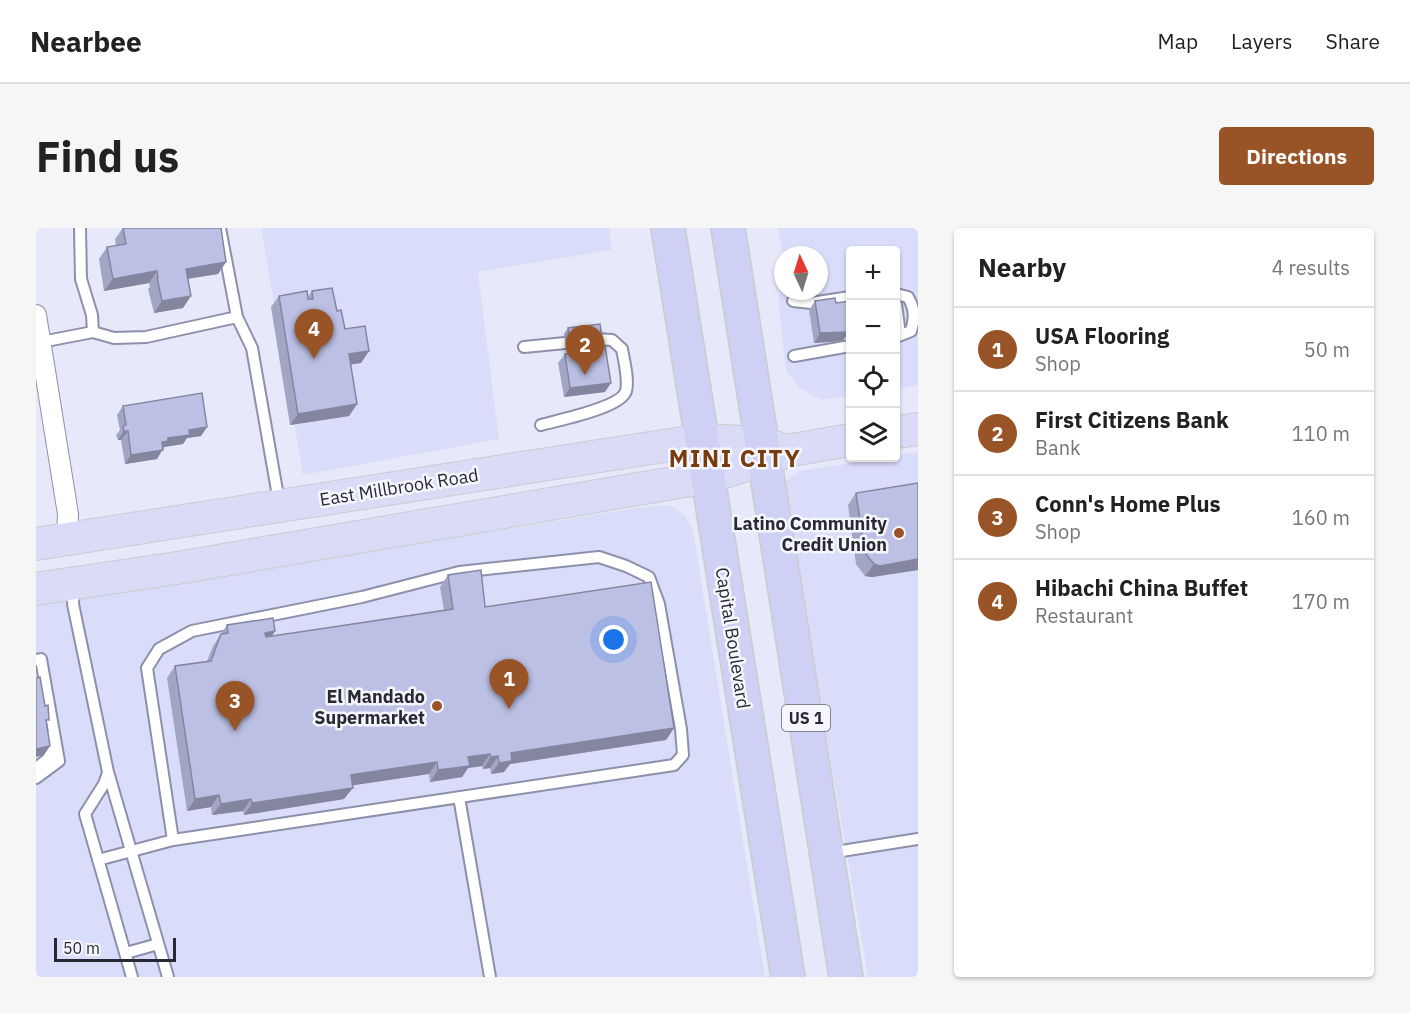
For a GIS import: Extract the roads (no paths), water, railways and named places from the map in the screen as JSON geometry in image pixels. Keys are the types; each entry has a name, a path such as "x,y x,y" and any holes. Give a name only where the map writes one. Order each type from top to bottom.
{"highway":[{"name":"Capital Boulevard","path":"668,228 788,977"},
{"name":"US 1","path":"728,228 771,451 846,977"}],"main road":[{"path":"900,431 918,429"},
{"name":"East Millbrook Road","path":"36,544 702,440 771,451"},
{"path":"36,589 189,566 708,477 771,451 846,441"},
{"path":"75,583 82,569 100,551 147,527"},
{"path":"36,572 53,561 63,549 67,539"}],"street":[{"path":"36,315 68,514 67,539"}],"lane":[{"path":"80,228 81,279 92,315 93,332"},
{"path":"220,228 237,317 252,348 280,506"},
{"path":"900,295 908,297 915,319 911,331 900,335"},
{"path":"793,301 811,303 846,298"},
{"path":"41,342 93,332 114,338 146,337 237,317"},
{"path":"541,425 587,413 618,401 625,394 627,382 622,349 612,340 597,339"},
{"path":"524,347 565,343"},
{"path":"794,356 846,347"},
{"path":"98,860 173,840 674,765 683,755 681,729 659,604 649,578 626,566 599,557 459,572 362,597 192,631 159,649 147,668 173,840"},
{"path":"75,583 73,604 108,772 168,977"},
{"path":"36,660 41,659 59,761 36,777"},
{"path":"36,676 49,758 36,768"},
{"path":"108,772 104,784 85,814 132,977"},
{"path":"459,797 490,977"},
{"path":"828,854 918,839"},
{"path":"126,953 158,944"}],"place":[{"name":"Hibachi China Buffet","path":"314,359"},
{"name":"First Citizens Bank","path":"585,375"},
{"name":"Latino Community Credit Union","path":"899,533"},
{"name":"El Mandado Supermarket","path":"437,706"},
{"name":"USA Flooring","path":"509,709"},
{"name":"Conn's Home Plus","path":"235,731"}],"district":[{"name":"MINI CITY","path":"735,458"}]}
